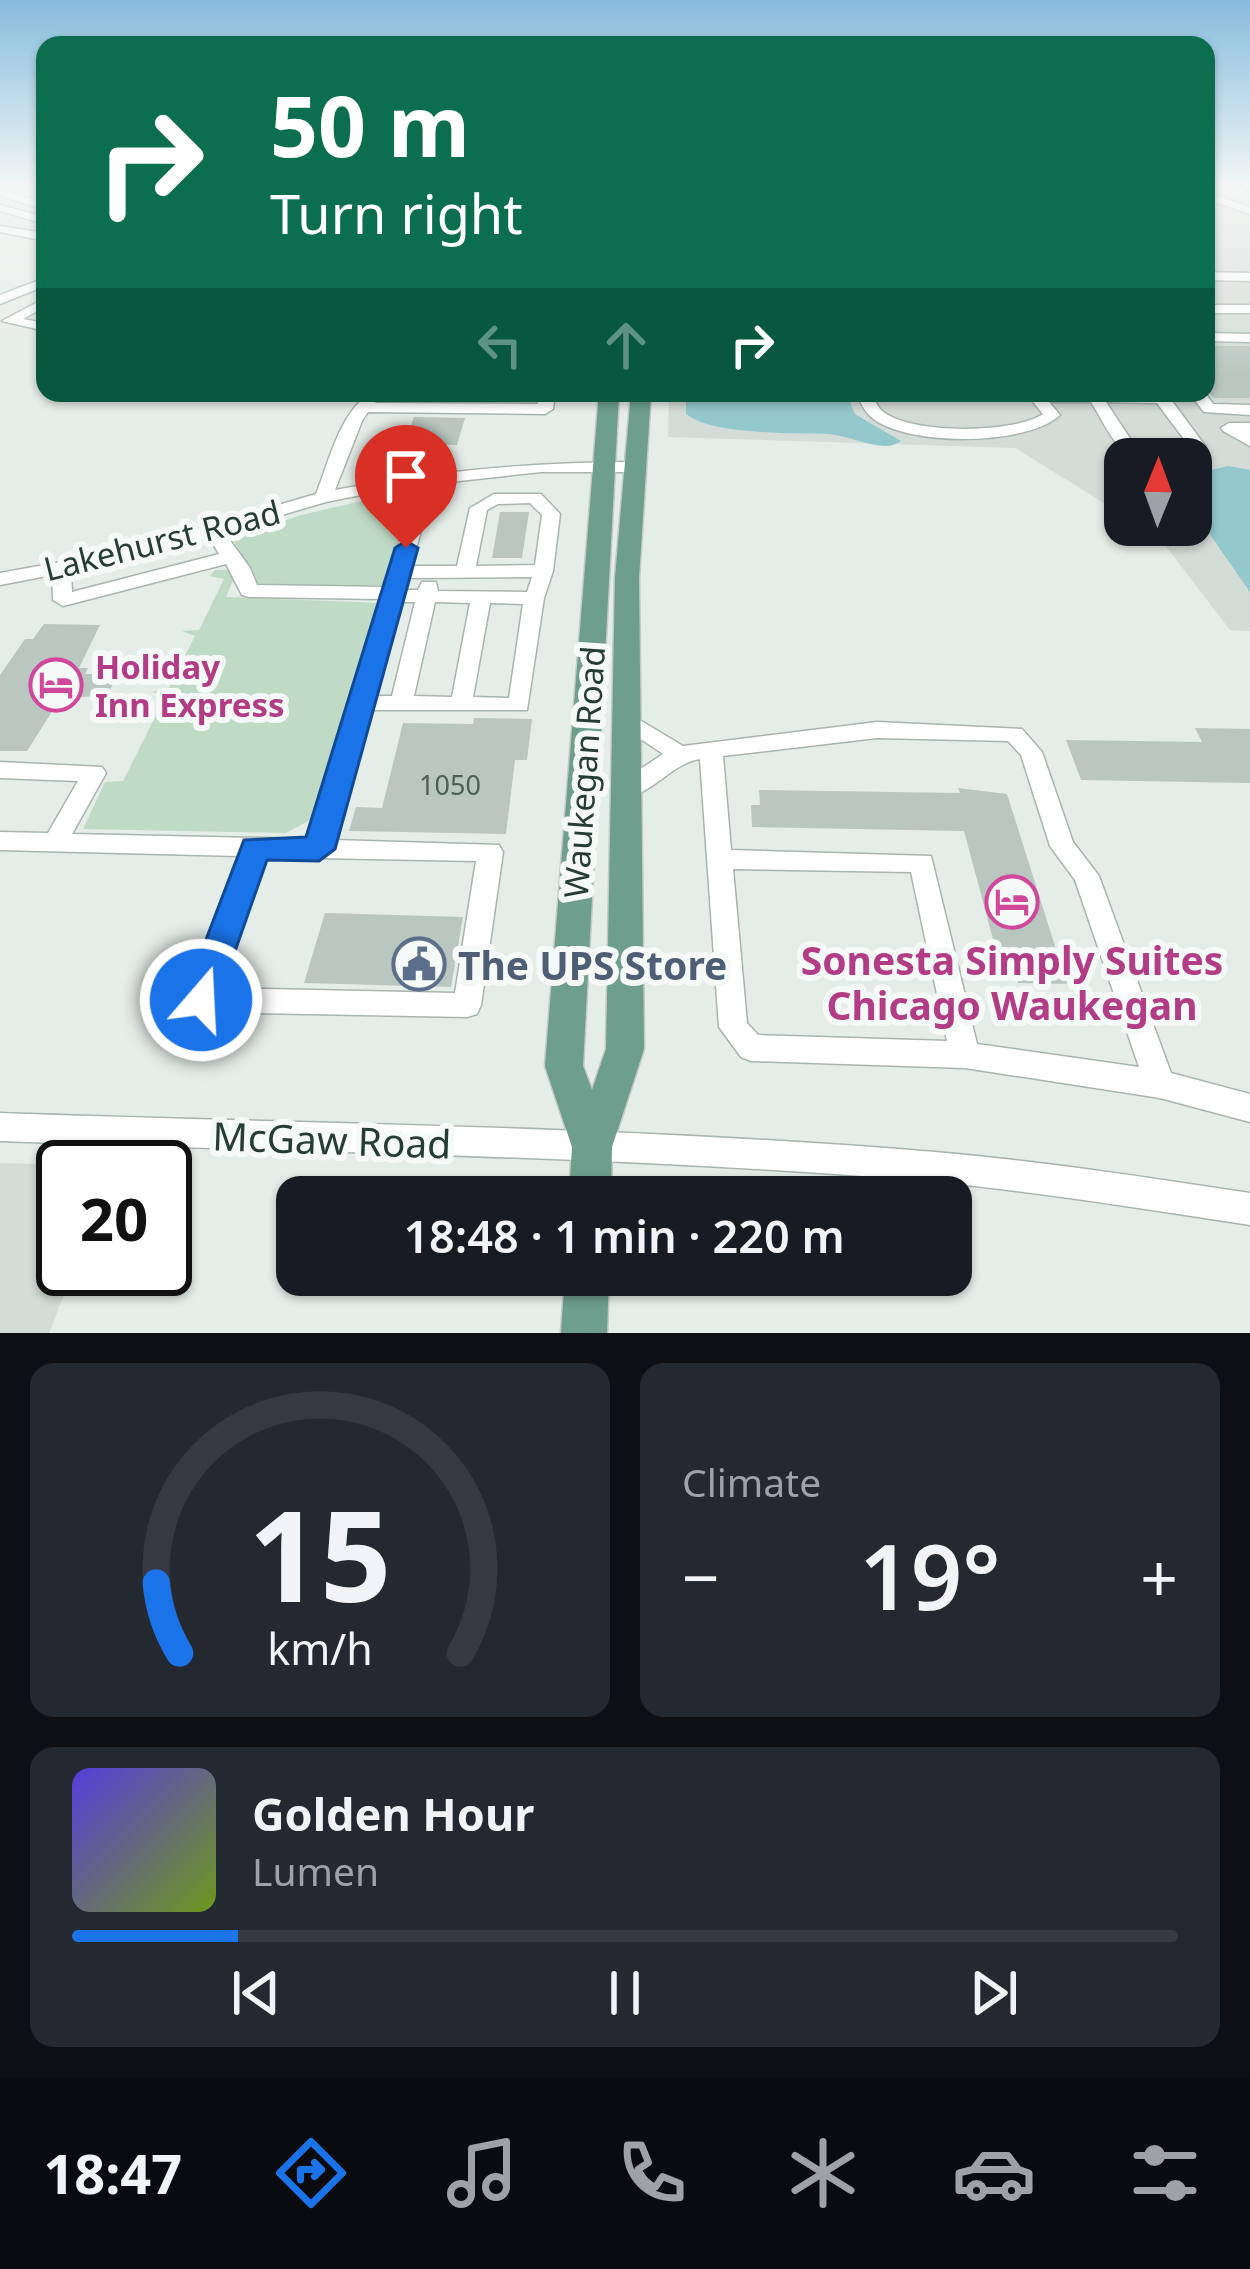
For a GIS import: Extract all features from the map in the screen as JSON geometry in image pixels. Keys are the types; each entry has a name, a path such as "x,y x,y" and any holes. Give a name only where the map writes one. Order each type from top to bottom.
{"main road":[{"name":"Waukegan Road","path":"591,1176 592,1147 625,1049 627,578 610,402"},
{"name":"Waukegan Road","path":"592,1147 564,1066 620,467 638,402"},
{"path":"584,1333 586,1296"}],"street":[{"path":"1215,272 1250,273"},
{"path":"0,300 36,286"},
{"path":"4,320 36,306"},
{"path":"1215,306 1250,306"},
{"path":"4,320 36,326"},
{"path":"1215,337 1250,338"},
{"path":"1215,351 1250,351"},
{"name":"Lakehurst Road","path":"323,497 354,420 368,402"},
{"path":"511,402 544,409 545,402"},
{"path":"869,402 876,415 898,426 1020,432 1043,425 1052,415 1041,402"},
{"path":"1098,402 1121,438"},
{"path":"1164,402 1191,438"},
{"path":"1204,402 1250,442"},
{"path":"1209,409 1250,410"},
{"path":"1229,428 1250,428"},
{"name":"Lakehurst Road","path":"0,579 214,530 323,497 403,482 497,470 620,467"},
{"path":"319,849 413,524 403,482"},
{"path":"361,703 519,705 551,514 535,498 494,499 479,508 466,570"},
{"path":"214,530 249,591 395,587 438,571 544,571"},
{"path":"61,568 63,599 230,556"},
{"path":"400,704 438,571"},
{"path":"395,587 427,597 534,598"},
{"path":"461,704 481,597"},
{"path":"628,720 679,754"},
{"path":"626,790 679,754 877,730 1014,734 1030,752 1062,847 1086,876 1160,1084"},
{"path":"711,753 733,1028 751,1048 964,1054 1160,1084 1250,1108"},
{"path":"0,770 94,772 55,842"},
{"path":"0,841 490,852 467,1005 201,1000 255,848"},
{"path":"720,859 922,863 964,1054"},
{"name":"McGaw Road","path":"0,1127 592,1147 1095,1181 1250,1209"}],"shaded area":[{"path":"1215,250 1250,250 1250,631 1230,630 1166,546 1212,546 1212,438 1104,438 1104,503 1015,448 668,437 669,402 1215,402"},
{"path":"0,1163 36,1164 36,1296 63,1296 49,1333 0,1333"}],"green space":[{"path":"391,494 404,524 385,585 258,585 233,539 301,515"},
{"path":"215,570 227,570 234,578 226,597 381,603 314,818 286,833 83,829 105,782 123,781 166,695 151,692 168,689 195,636 182,631 199,630 224,579 210,576"}],"water":[{"path":"686,402 850,402 855,414 901,441 886,446 837,435 714,426 686,414"},
{"path":"1228,466 1250,470 1250,592 1212,537 1212,470"}],"building":[{"path":"1215,346 1250,346 1250,398 1215,398"},
{"path":"414,417 465,418 457,445 405,444"},
{"path":"500,512 529,512 522,558 492,558"},
{"name":"Holiday Inn Express","path":"44,624 100,625 79,668 88,668 85,674 119,674 107,695 60,699 27,751 0,751 0,675 25,639 33,639"},
{"path":"474,718 532,719 527,760 515,760 506,834 349,831 356,807 382,808 403,723 473,724"},
{"path":"1195,728 1250,729 1250,783 1081,780 1066,740 1202,742"},
{"name":"Sonesta Simply Suites Chicago Waukegan","path":"958,788 1007,794 1067,984 1018,983 1016,974 1002,973 964,831 752,827 751,805 760,805 759,790 960,793"},
{"path":"325,913 463,917 451,987 304,983"}],"place":[{"name":"Holiday Inn Express","path":"56,685"},
{"name":"Sonesta Simply Suites Chicago Waukegan","path":"1012,902"},
{"name":"The UPS Store","path":"419,964"}],"route":[{"path":"201,1000 255,848 319,849 406,548"}]}
